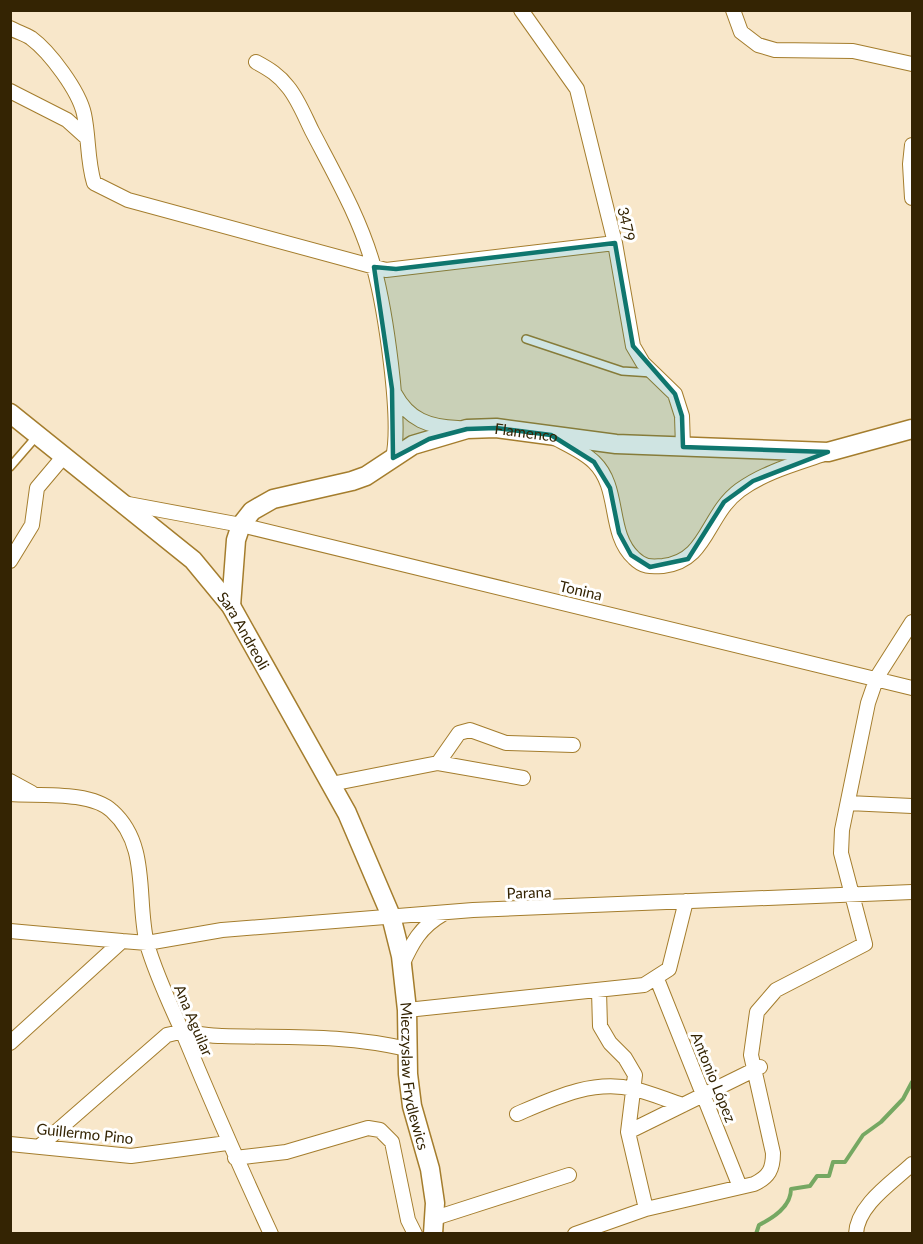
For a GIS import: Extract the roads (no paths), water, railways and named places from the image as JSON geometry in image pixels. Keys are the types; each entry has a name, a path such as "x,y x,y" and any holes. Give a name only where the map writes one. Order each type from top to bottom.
{"street":[{"name":"3479","path":"521,10 577,89 615,243 633,346 643,363 675,394 680,406 683,447"},
{"path":"734,10 741,32 758,45 775,50 853,51 912,64"},
{"path":"10,28 31,38 53,60 84,112 94,183 128,200 374,267 396,269 615,243"},
{"path":"256,62 274,72 290,88 348,200 374,267 384,314 392,389 396,436 393,458"},
{"path":"10,91 67,120 87,138"},
{"path":"912,145 910,164 912,198"},
{"path":"392,389 401,405 416,419 435,427 467,429"},
{"name":"Sara Andreoli","path":"10,412 118,502 193,560 231,606 347,813 391,916"},
{"name":"Flamenco","path":"241,525 252,511 273,499 352,481 413,445 467,429 496,428 616,444 828,452 912,429"},
{"path":"551,435 594,462 602,472 610,489 619,533 631,555 641,564 650,567 676,565 688,559 697,549 724,502 753,481 828,452"},
{"path":"10,561 32,525 37,488 64,456"},
{"name":"Tonina","path":"118,502 241,525 877,677 912,688"},
{"path":"231,606 233,557 241,525"},
{"path":"575,1233 646,1209 765,1179 773,1167 773,1154 758,1068 752,1055 757,1012 776,990 864,944 841,853 842,830 868,703 877,677 912,622"},
{"path":"438,763 459,733 470,730 506,743 573,745"},
{"path":"331,783 438,763 523,778"},
{"path":"10,781 36,795"},
{"path":"10,794 36,795"},
{"name":"Ana Aguilar","path":"36,795 86,798 102,803 114,812 128,831 138,857 147,943 163,990 182,1030 228,1143 272,1233"},
{"path":"848,803 912,806"},
{"name":"Parana","path":"10,931 147,943 222,930 447,912 912,892"},
{"path":"407,1010 644,985 657,979 669,969 674,959 686,902"},
{"path":"401,967 416,936 429,922 447,912"},
{"name":"Mieczyslaw Frydlewics","path":"391,916 407,1010 407,1049 412,1106 430,1169 434,1226"},
{"path":"10,1043 122,941"},
{"name":"Antonio López","path":"657,979 740,1187"},
{"path":"599,991 600,1026 635,1075 628,1132 646,1209"},
{"path":"41,1145 167,1035 182,1030 204,1036 334,1037 365,1040 407,1049"},
{"path":"628,1132 758,1068"},
{"path":"517,1114 563,1094 588,1088 635,1089 683,1105"},
{"path":"235,1158 286,1152 368,1128 380,1130 392,1142 408,1220 415,1233"},
{"name":"Guillermo Pino","path":"10,1144 41,1145 131,1156 228,1143"},
{"path":"856,1233 860,1216 912,1164"},
{"path":"434,1226 569,1176"}],"lane":[{"path":"526,339 622,371 654,373"},
{"path":"10,467 38,435"}],"waterway":[{"path":"756,1234 759,1225 785,1206 791,1189 810,1186 817,1176 829,1176 833,1162 845,1162 863,1135 881,1122 903,1099 912,1082"}]}
